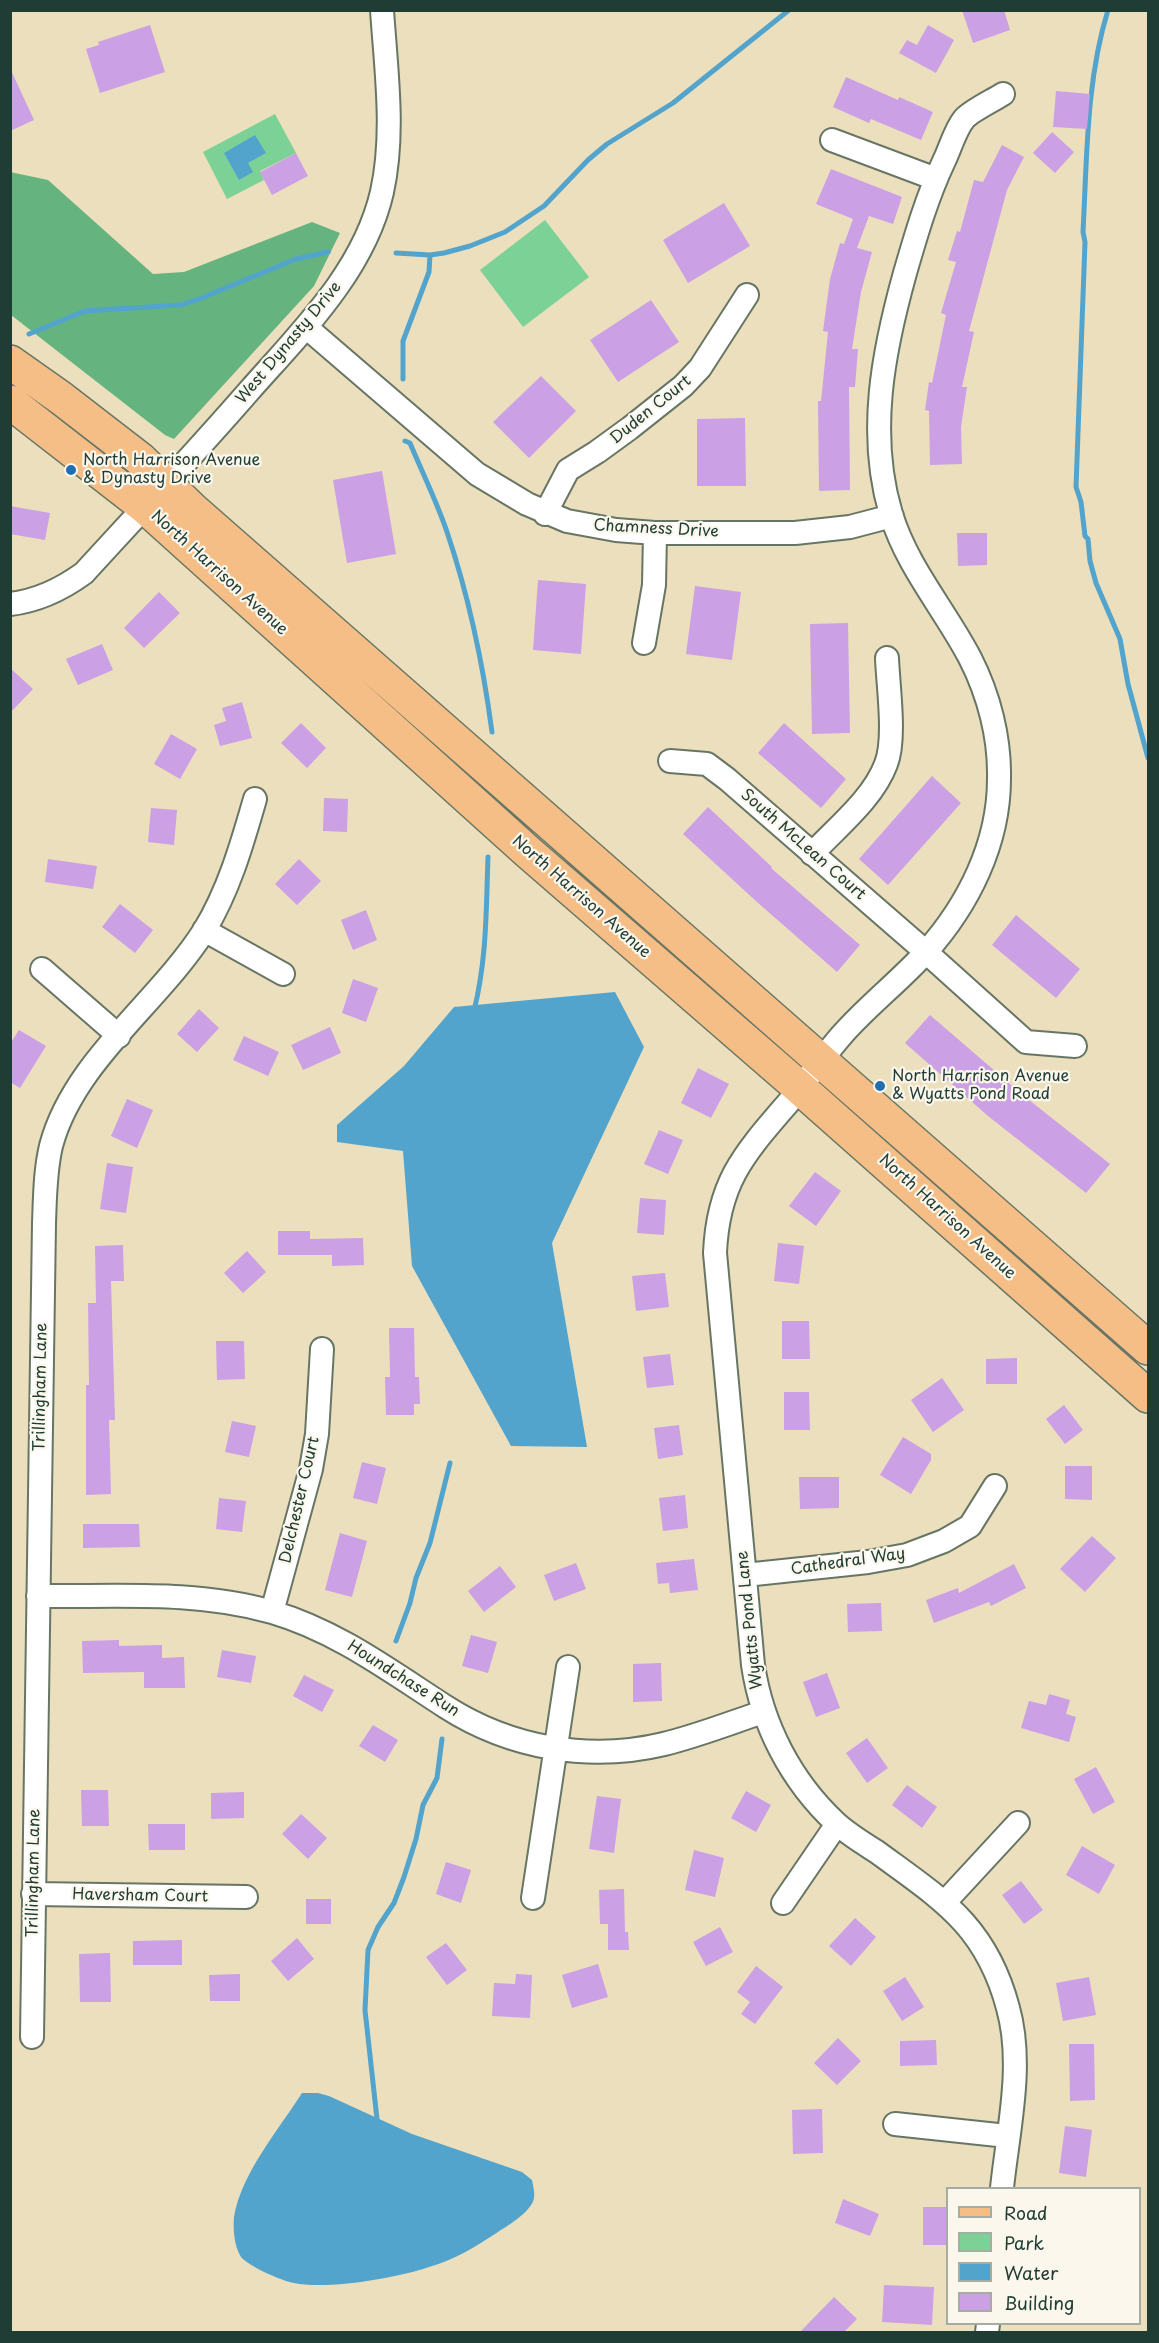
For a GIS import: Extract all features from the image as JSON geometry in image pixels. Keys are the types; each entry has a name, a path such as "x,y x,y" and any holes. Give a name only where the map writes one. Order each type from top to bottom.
{"main road":[{"name":"North Harrison Avenue","path":"10,362 114,439 156,495 528,852 801,1088 1149,1396"},
{"name":"North Harrison Avenue","path":"10,402 156,495 192,509 1149,1348"}],"street":[{"name":"West Dynasty Drive","path":"10,604 21,603 47,594 67,585 84,573 306,327 357,257 382,193 387,168 389,132 382,10"},
{"name":"Wyatts Pond Lane","path":"1002,2187 1015,2059 1008,2008 1000,1982 986,1953 962,1918 945,1902 837,1824 814,1800 795,1774 763,1712 753,1665 717,1282 716,1229 726,1189 747,1151 801,1088 842,1035 926,952 960,906 975,881 984,859 998,806 1000,780 998,752 989,705 970,657 906,551 892,516 884,483 878,413 883,371 896,304 915,236 936,179 964,118 1003,94"},
{"path":"832,140 936,179"},
{"name":"Duden Court","path":"545,514 568,470 630,428 683,386 700,368 747,295"},
{"name":"Chamness Drive","path":"306,327 477,474 545,514 587,526 655,533 816,532 850,527 892,516"},
{"path":"644,644 654,585 655,533"},
{"path":"812,854 875,786 887,764 891,744 887,658"},
{"name":"South McLean Court","path":"669,761 707,764 727,779 1026,1042 1075,1046"},
{"name":"Trillingham Lane","path":"32,2037 45,1186 51,1147 70,1100 89,1070 154,995 204,930 231,875 255,799"},
{"path":"204,930 283,974"},
{"path":"42,969 119,1036"},
{"name":"Delchester Court","path":"272,1612 311,1469 317,1434 322,1349"},
{"name":"Cathedral Way","path":"745,1575 868,1562 907,1555 944,1541 970,1526 995,1486"},
{"name":"Houndchase Run","path":"38,1596 177,1597 202,1599 272,1612 326,1632 347,1643 447,1708 490,1731 517,1741 555,1748 606,1753 638,1749 666,1744 763,1712"},
{"path":"533,1898 568,1667"},
{"path":"945,1902 1018,1823"},
{"path":"783,1903 837,1824"},
{"name":"Haversham Court","path":"33,1894 246,1897"},
{"path":"895,2124 1007,2136"}],"green space":[{"path":"275,114 296,153 260,171 264,180 227,199 203,152"},
{"path":"10,172 48,180 153,274 184,272 312,222 340,233 314,286 174,439 165,435 11,315"},
{"path":"545,220 589,277 523,327 480,270"}],"water":[{"path":"255,135 266,153 248,163 253,172 239,180 224,153"},
{"path":"615,992 644,1047 552,1243 587,1447 511,1446 412,1266 403,1151 337,1142 337,1125 404,1066 454,1007"},
{"path":"302,2093 329,2096 412,2134 522,2172 532,2180 534,2198 532,2203 514,2222 473,2247 448,2261 415,2271 362,2282 325,2285 294,2283 266,2273 241,2257 234,2237 234,2217 244,2185 253,2168"}],"building":[{"path":"962,10 1004,10 1010,30 973,43"},
{"path":"150,25 165,72 100,93 86,49 99,45 98,42"},
{"path":"928,25 954,40 936,73 899,53 907,40 917,45"},
{"path":"10,68 34,120 10,131"},
{"path":"846,77 898,100 899,97 933,112 921,140 871,119 869,123 833,107"},
{"path":"1056,91 1090,94 1087,129 1053,127"},
{"path":"1052,132 1074,152 1055,173 1033,153"},
{"path":"1002,145 1024,157 1007,190 969,331 974,332 962,387 967,387 961,427 962,464 930,465 929,411 925,410 929,382 932,383 946,315 941,313 956,262 948,260 957,231 960,232 974,180 983,182"},
{"path":"296,153 308,176 272,195 260,172"},
{"path":"831,169 902,197 893,224 869,216 857,248 872,252 861,292 852,349 858,349 855,387 849,387 850,490 819,491 818,401 821,401 828,332 823,331 830,279 840,243 844,244 853,219 816,204"},
{"path":"724,203 750,246 688,283 663,240"},
{"path":"651,300 679,342 618,382 590,340"},
{"path":"541,376 576,411 529,458 493,422"},
{"path":"745,418 746,486 697,486 697,419"},
{"path":"382,471 396,554 347,563 333,480"},
{"path":"10,506 50,513 45,540 10,534"},
{"path":"957,533 987,533 987,565 958,566"},
{"path":"538,580 586,584 581,654 533,650"},
{"path":"695,586 741,592 732,660 686,654"},
{"path":"159,592 180,613 144,648 124,628"},
{"path":"848,623 850,733 812,734 810,624"},
{"path":"102,644 113,670 78,685 66,659"},
{"path":"10,668 33,689 10,713"},
{"path":"242,702 252,738 220,746 214,725 226,721 222,708"},
{"path":"301,723 326,748 307,768 281,743"},
{"path":"784,723 846,779 821,808 758,753"},
{"path":"171,734 197,749 180,779 154,764"},
{"path":"932,776 961,803 888,885 859,859"},
{"path":"324,798 348,799 347,832 323,831"},
{"path":"708,807 771,868 860,945 837,972 683,834"},
{"path":"151,808 177,810 174,845 148,842"},
{"path":"48,859 97,866 93,889 45,882"},
{"path":"299,859 321,881 297,905 275,884"},
{"path":"120,904 153,930 135,953 102,927"},
{"path":"366,910 377,940 353,950 341,920"},
{"path":"1016,915 1080,969 1056,998 992,945"},
{"path":"353,979 378,988 366,1022 342,1013"},
{"path":"199,1009 219,1028 197,1052 177,1034"},
{"path":"930,1015 1024,1096 1110,1164 1086,1193 988,1116 905,1043"},
{"path":"330,1027 341,1053 303,1070 291,1045"},
{"path":"19,1030 46,1046 20,1088 10,1082 10,1044"},
{"path":"244,1036 279,1052 268,1076 233,1060"},
{"path":"698,1068 729,1084 711,1118 681,1103"},
{"path":"127,1099 153,1110 137,1148 111,1136"},
{"path":"659,1130 683,1140 668,1174 644,1164"},
{"path":"107,1163 133,1167 126,1213 100,1209"},
{"path":"815,1172 841,1191 816,1226 789,1206"},
{"path":"640,1198 666,1200 664,1235 637,1233"},
{"path":"278,1231 310,1231 310,1239 363,1238 364,1265 332,1266 332,1255 278,1255"},
{"path":"778,1243 804,1246 799,1284 774,1281"},
{"path":"123,1245 124,1281 111,1281 115,1420 109,1420 111,1494 86,1495 86,1385 89,1385 88,1303 96,1303 95,1246"},
{"path":"247,1251 266,1272 243,1293 224,1273"},
{"path":"665,1273 669,1307 636,1311 632,1276"},
{"path":"782,1321 809,1321 810,1359 782,1359"},
{"path":"389,1328 414,1328 415,1377 419,1377 420,1404 414,1404 414,1415 386,1415 385,1377 390,1377"},
{"path":"216,1341 244,1341 245,1379 217,1380"},
{"path":"670,1354 674,1385 647,1388 643,1357"},
{"path":"1017,1358 1017,1384 986,1384 986,1359"},
{"path":"942,1378 964,1410 933,1432 911,1400"},
{"path":"784,1392 809,1392 810,1430 784,1430"},
{"path":"1064,1405 1083,1430 1065,1444 1046,1419"},
{"path":"232,1421 256,1426 249,1457 225,1452"},
{"path":"679,1425 683,1455 658,1459 654,1428"},
{"path":"903,1437 931,1454 931,1460 911,1494 880,1475"},
{"path":"362,1462 386,1468 377,1504 353,1498"},
{"path":"1065,1466 1092,1466 1092,1500 1065,1499"},
{"path":"799,1477 839,1477 839,1508 800,1509"},
{"path":"685,1495 688,1528 663,1531 659,1498"},
{"path":"219,1498 246,1501 242,1532 216,1529"},
{"path":"83,1524 139,1524 140,1547 83,1548"},
{"path":"340,1533 367,1541 352,1597 325,1590"},
{"path":"1092,1536 1116,1558 1085,1592 1060,1569"},
{"path":"694,1559 698,1590 670,1593 669,1583 658,1584 656,1563"},
{"path":"576,1563 586,1589 554,1601 544,1575"},
{"path":"1014,1564 1026,1588 991,1606 989,1602 934,1623 926,1600 958,1588 959,1593"},
{"path":"500,1566 516,1587 484,1612 468,1591"},
{"path":"881,1603 882,1631 848,1632 847,1604"},
{"path":"471,1635 497,1642 488,1673 462,1666"},
{"path":"119,1640 119,1646 162,1645 162,1658 184,1657 185,1688 144,1688 144,1672 83,1673 82,1641"},
{"path":"222,1650 256,1656 251,1683 217,1677"},
{"path":"661,1663 662,1701 633,1702 633,1664"},
{"path":"827,1673 840,1708 816,1717 803,1682"},
{"path":"304,1675 334,1690 322,1712 293,1696"},
{"path":"1049,1694 1070,1700 1066,1714 1076,1717 1069,1742 1021,1728 1029,1701 1046,1705"},
{"path":"373,1725 398,1740 385,1762 359,1746"},
{"path":"867,1738 888,1768 867,1783 846,1753"},
{"path":"1096,1767 1115,1802 1093,1814 1074,1779"},
{"path":"907,1785 937,1807 922,1828 892,1805"},
{"path":"81,1790 108,1790 109,1826 82,1826"},
{"path":"746,1791 771,1805 756,1832 731,1818"},
{"path":"244,1792 244,1818 211,1819 211,1793"},
{"path":"597,1796 621,1799 614,1853 589,1849"},
{"path":"301,1814 327,1838 308,1859 282,1834"},
{"path":"148,1824 185,1824 185,1850 149,1850"},
{"path":"1082,1846 1115,1865 1099,1894 1066,1875"},
{"path":"694,1850 724,1858 715,1897 685,1890"},
{"path":"446,1862 471,1870 461,1903 436,1894"},
{"path":"1021,1881 1043,1910 1024,1924 1002,1895"},
{"path":"624,1889 625,1932 628,1932 629,1950 608,1950 608,1924 600,1924 599,1890"},
{"path":"306,1899 331,1899 331,1924 306,1924"},
{"path":"855,1918 876,1937 851,1966 829,1946"},
{"path":"720,1927 733,1952 706,1966 693,1942"},
{"path":"297,1938 314,1959 288,1981 271,1961"},
{"path":"182,1940 182,1965 133,1965 133,1941"},
{"path":"446,1943 467,1970 447,1985 426,1957"},
{"path":"110,1953 111,2002 80,2002 79,1954"},
{"path":"598,1964 608,1997 572,2008 562,1975"},
{"path":"756,1966 783,1987 755,2024 741,2014 750,2002 737,1992"},
{"path":"240,1974 240,2001 210,2001 209,1975"},
{"path":"516,1974 532,1975 530,2018 492,2016 494,1983 515,1984"},
{"path":"905,1977 924,2007 902,2021 883,1991"},
{"path":"1089,1977 1096,2015 1063,2021 1056,1983"},
{"path":"838,2038 861,2061 837,2085 814,2063"},
{"path":"936,2040 937,2065 900,2066 900,2041"},
{"path":"1069,2044 1094,2044 1095,2100 1070,2101"},
{"path":"822,2109 823,2153 793,2154 792,2110"},
{"path":"1065,2126 1092,2130 1086,2177 1059,2173"},
{"path":"843,2199 879,2214 870,2236 835,2223"},
{"path":"923,2207 946,2207 946,2245 923,2245"},
{"path":"884,2285 934,2287 932,2325 882,2322"},
{"path":"834,2297 857,2319 844,2332 800,2332"}],"waterway":[{"path":"396,253 430,255 444,253 470,246 505,232 544,206 588,160 607,144 673,103 789,10"},
{"path":"1108,10 1095,64 1089,120 1083,232 1085,242 1076,487 1081,502 1090,561 1096,583 1120,639 1128,684 1148,758"},
{"path":"29,334 85,311 181,305 296,259 328,252"},
{"path":"403,379 403,341 429,272 430,255"},
{"path":"405,441 410,443 443,521 455,556 474,631 492,732"},
{"path":"474,1011 484,953 488,857"},
{"path":"396,1641 430,1543 450,1463"},
{"path":"373,2124 377,2119 365,2010 368,1950 378,1927 394,1903 404,1877 416,1839 423,1805 437,1778 442,1739"}],"place":[{"name":"North Harrison Avenue & Dynasty Drive","path":"71,470"},
{"name":"North Harrison Avenue & Wyatts Pond Road","path":"880,1086"}]}
